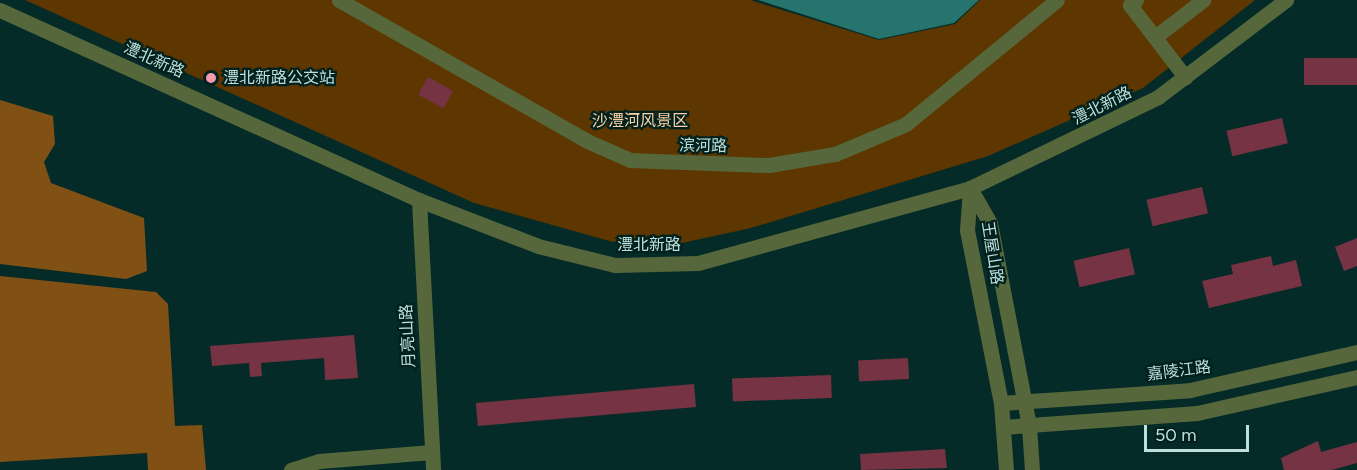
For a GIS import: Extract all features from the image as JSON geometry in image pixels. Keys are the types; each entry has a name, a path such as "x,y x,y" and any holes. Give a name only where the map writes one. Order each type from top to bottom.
{"street":[{"name":"滨河路","path":"339,0 587,141 630,160 769,165 836,153 906,123 1057,0"},
{"path":"1136,0 1130,4 1185,77"},
{"path":"1155,37 1203,0"},
{"name":"澧北新路","path":"0,9 419,200 538,246 615,265 674,264 795,239 970,188 1084,136 1158,98 1286,0"},
{"name":"王屋山路","path":"970,188 990,223 1029,426 1032,470"},
{"name":"王屋山路","path":"970,188 967,230 1001,403 1006,470"},
{"name":"月亮山路","path":"419,200 433,470"},
{"name":"嘉陵江路","path":"1001,403 1190,390 1357,352"},
{"path":"1003,427 1197,412 1357,377"},
{"path":"291,470 319,461 432,452"}],"green space":[{"name":"沙澧河风景区","path":"25,0 750,0 879,40 955,24 980,0 1255,0 1143,88 988,156 751,228 682,243 613,242 474,203"}],"shaded area":[{"path":"0,100 53,116 55,144 44,162 51,183 144,218 147,271 126,279 0,264"},
{"path":"0,276 156,292 168,304 175,426 202,425 206,470 148,470 147,453 0,462"}],"water":[{"path":"758,0 979,0 954,23 879,39"}],"building":[{"path":"1304,58 1357,58 1357,85 1304,85"},
{"path":"428,77 453,91 444,109 418,94"},
{"path":"1282,118 1288,143 1232,156 1226,131"},
{"path":"1202,187 1208,213 1153,226 1146,200"},
{"path":"1357,238 1357,266 1344,271 1335,247"},
{"path":"1129,248 1135,274 1080,287 1073,261"},
{"path":"1271,256 1273,266 1296,260 1302,286 1209,308 1202,281 1233,274 1231,265"},
{"path":"354,335 358,378 325,380 324,358 261,363 262,376 250,377 249,363 212,366 210,346"},
{"path":"908,358 909,379 859,382 858,361"},
{"path":"831,375 832,398 733,401 732,378"},
{"path":"694,384 696,407 478,426 476,403"},
{"path":"1318,441 1321,452 1357,442 1357,463 1332,470 1284,470 1281,458"},
{"path":"945,449 947,468 861,470 860,454"}],"place":[{"name":"澧北新路公交站","path":"211,78"}]}
